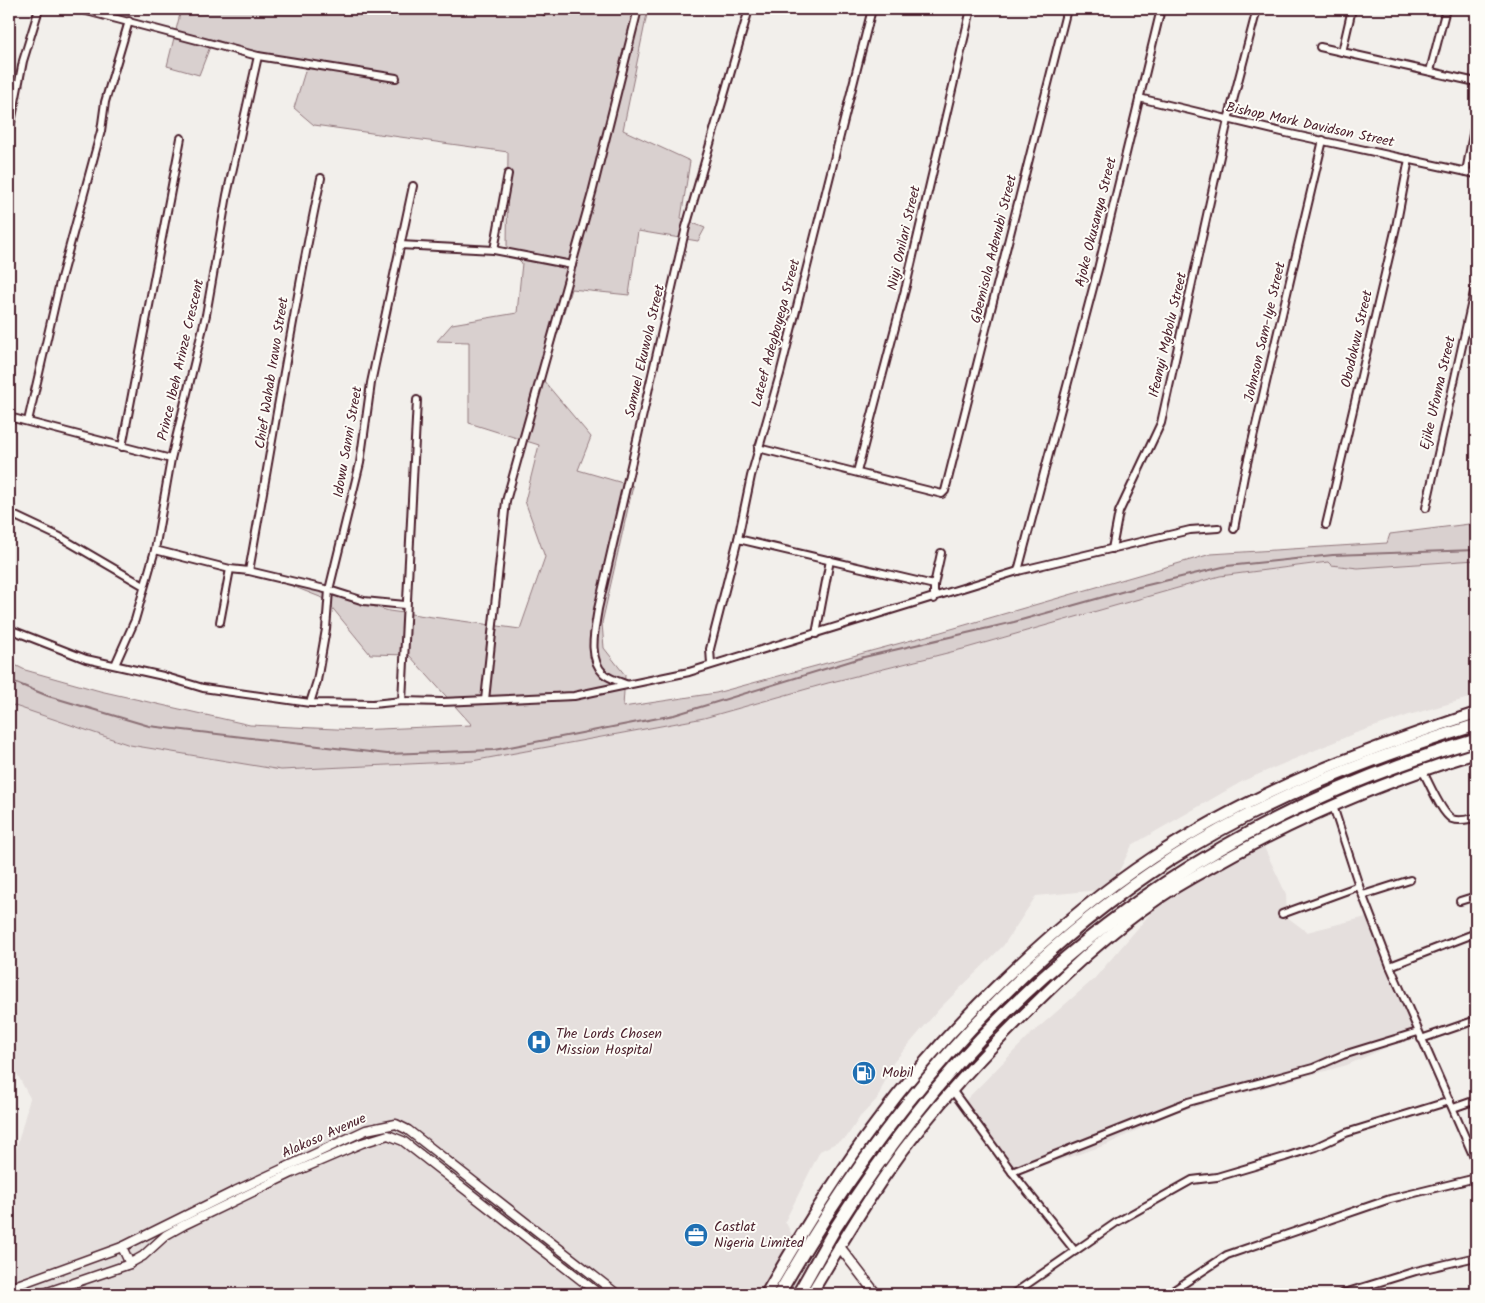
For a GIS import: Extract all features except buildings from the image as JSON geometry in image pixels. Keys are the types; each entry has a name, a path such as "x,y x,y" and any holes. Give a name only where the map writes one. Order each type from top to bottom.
{"highway":[{"path":"779,1294 795,1266 867,1156 902,1110 1041,952 1128,888 1172,859 1238,820 1378,757 1476,725"},
{"path":"798,1294 851,1204 934,1093 986,1034 1056,965 1096,931 1163,882 1231,842 1313,802 1428,755 1476,740"},
{"path":"934,1093 942,1102"},
{"path":"784,1260 795,1266"}],"main road":[{"path":"766,1294 784,1260 836,1179 882,1115 958,1027 1093,902 1154,857 1226,814 1337,762 1476,713"},
{"path":"811,1294 886,1173 942,1102 1014,1022 1105,939 1192,877 1244,848 1333,806 1422,770 1476,753"},
{"path":"839,1246 876,1294"}],"street":[{"path":"9,133 24,61 39,9"},
{"path":"79,9 258,56 396,78"},
{"path":"485,700 506,501 592,193 638,9"},
{"name":"Samuel Ekuwola Street","path":"630,686 604,674 599,667 594,638 598,609 686,227 749,9"},
{"name":"Lateef Adegboyega Street","path":"711,664 710,649 738,539 758,448 780,374 872,9"},
{"name":"Niyi Onilari Street","path":"857,472 906,286 970,9"},
{"name":"Gbemisola Adenubi Street","path":"857,472 942,494 948,481 1067,9"},
{"name":"Ajoke Okusanya Street","path":"1018,571 1051,440 1098,269 1161,9"},
{"name":"Ifeanyi Mgbolu Street","path":"1112,549 1119,512 1161,423 1228,120 1257,9"},
{"path":"1342,52 1352,9"},
{"path":"1430,71 1446,9"},
{"path":"28,421 62,278 101,131 105,102 129,21"},
{"path":"1320,47 1476,82"},
{"name":"Prince Ibeh Arinze Crescent","path":"116,665 135,620 155,550 171,459 206,315 227,195 258,56"},
{"name":"Bishop Mark Davidson Street","path":"1139,98 1228,120 1476,174"},
{"path":"1466,172 1476,118"},
{"path":"122,447 181,138"},
{"name":"Johnson Sam-Iye Street","path":"1234,529 1244,476 1323,140"},
{"name":"Obodokwu Street","path":"1326,525 1396,227 1409,159"},
{"path":"494,250 508,174"},
{"name":"Chief Wahab Irawo Street","path":"249,571 281,399 303,263 321,178"},
{"name":"Idowu Sanni Street","path":"310,702 317,681 324,645 329,590 360,463 371,383 413,186"},
{"path":"400,245 494,250 572,265"},
{"name":"Ejike Ufonna Street","path":"1426,508 1476,284"},
{"path":"402,701 405,605 417,400"},
{"path":"9,417 171,459"},
{"path":"758,448 857,472"},
{"path":"9,513 60,536 144,586"},
{"path":"9,628 86,659 203,688 310,702 372,704 402,701 442,702 574,696 658,680 816,634 1018,571 1190,530 1218,528"},
{"path":"738,539 934,585"},
{"path":"155,550 230,570 249,571 329,590 364,601 405,605"},
{"path":"934,598 934,585 941,553"},
{"path":"816,634 830,560"},
{"path":"220,622 230,570"},
{"path":"1422,770 1443,808 1452,819 1476,818"},
{"path":"1333,806 1359,886 1390,966 1476,1162"},
{"path":"1363,895 1410,880"},
{"path":"1282,914 1359,886"},
{"path":"1460,901 1476,896"},
{"path":"1390,966 1476,933"},
{"path":"1421,1039 1476,1020"},
{"path":"1012,1172 1188,1102 1313,1068 1343,1055 1418,1032"},
{"path":"952,1090 1012,1172 1075,1251"},
{"path":"1014,1294 1117,1222 1192,1180 1216,1177 1316,1147 1346,1133 1476,1100"},
{"name":"Alakoso Avenue","path":"9,1288 122,1247 321,1149 366,1130 381,1125 396,1124 408,1130 617,1294"},
{"name":"Alakoso Avenue","path":"42,1294 130,1264 143,1256 166,1235 192,1221 329,1156 388,1135 403,1141 599,1294"},
{"path":"1168,1294 1227,1255 1390,1199 1476,1178"},
{"path":"122,1247 130,1264"},
{"path":"1341,1294 1476,1257"}],"shaded area":[{"path":"169,9 648,9 623,130 690,161 681,218 705,228 698,241 638,231 629,295 571,289 543,380 591,437 578,470 633,486 602,623 604,648 625,675 623,707 716,693 934,634 1211,554 1387,543 1390,534 1469,524 1476,534 1476,560 1358,568 1331,565 1328,562 1220,576 963,649 828,683 704,718 472,761 281,770 130,745 9,704 9,662 25,670 100,691 250,725 357,730 472,725 409,655 370,654 325,599 262,574 389,611 520,629 545,557 525,501 539,445 469,423 469,342 437,341 452,324 517,313 522,263 507,248 508,152 314,125 294,108 306,68 213,39 199,75 167,66 180,14"},
{"path":"1476,560 1476,696 1409,715 1353,734 1243,781 1132,845 1110,889 1036,896 1003,946 940,1008 893,1063 877,1099 860,1117 846,1138 820,1151 785,1221 796,1243 763,1294 9,1294 9,1175 30,1098 9,1059 9,704 130,745 281,770 472,761 704,718 828,683 963,649 1220,576 1329,562 1358,568"},
{"path":"1263,845 1286,894 1287,917 1307,932 1374,915 1421,1032 1347,1065 1172,1113 1106,1145 1018,1174 961,1105 1030,1035 1094,979 1162,900 1218,864"}],"waterway":[{"path":"9,680 48,696 149,726 387,754 494,750 674,715 864,657 1014,622 1139,587 1227,566 1333,555 1476,550"}],"place":[{"name":"The Lords Chosen Mission Hospital","path":"539,1042"},
{"name":"Mobil","path":"864,1073"},
{"name":"Castlat Nigeria Limited","path":"696,1235"}]}
